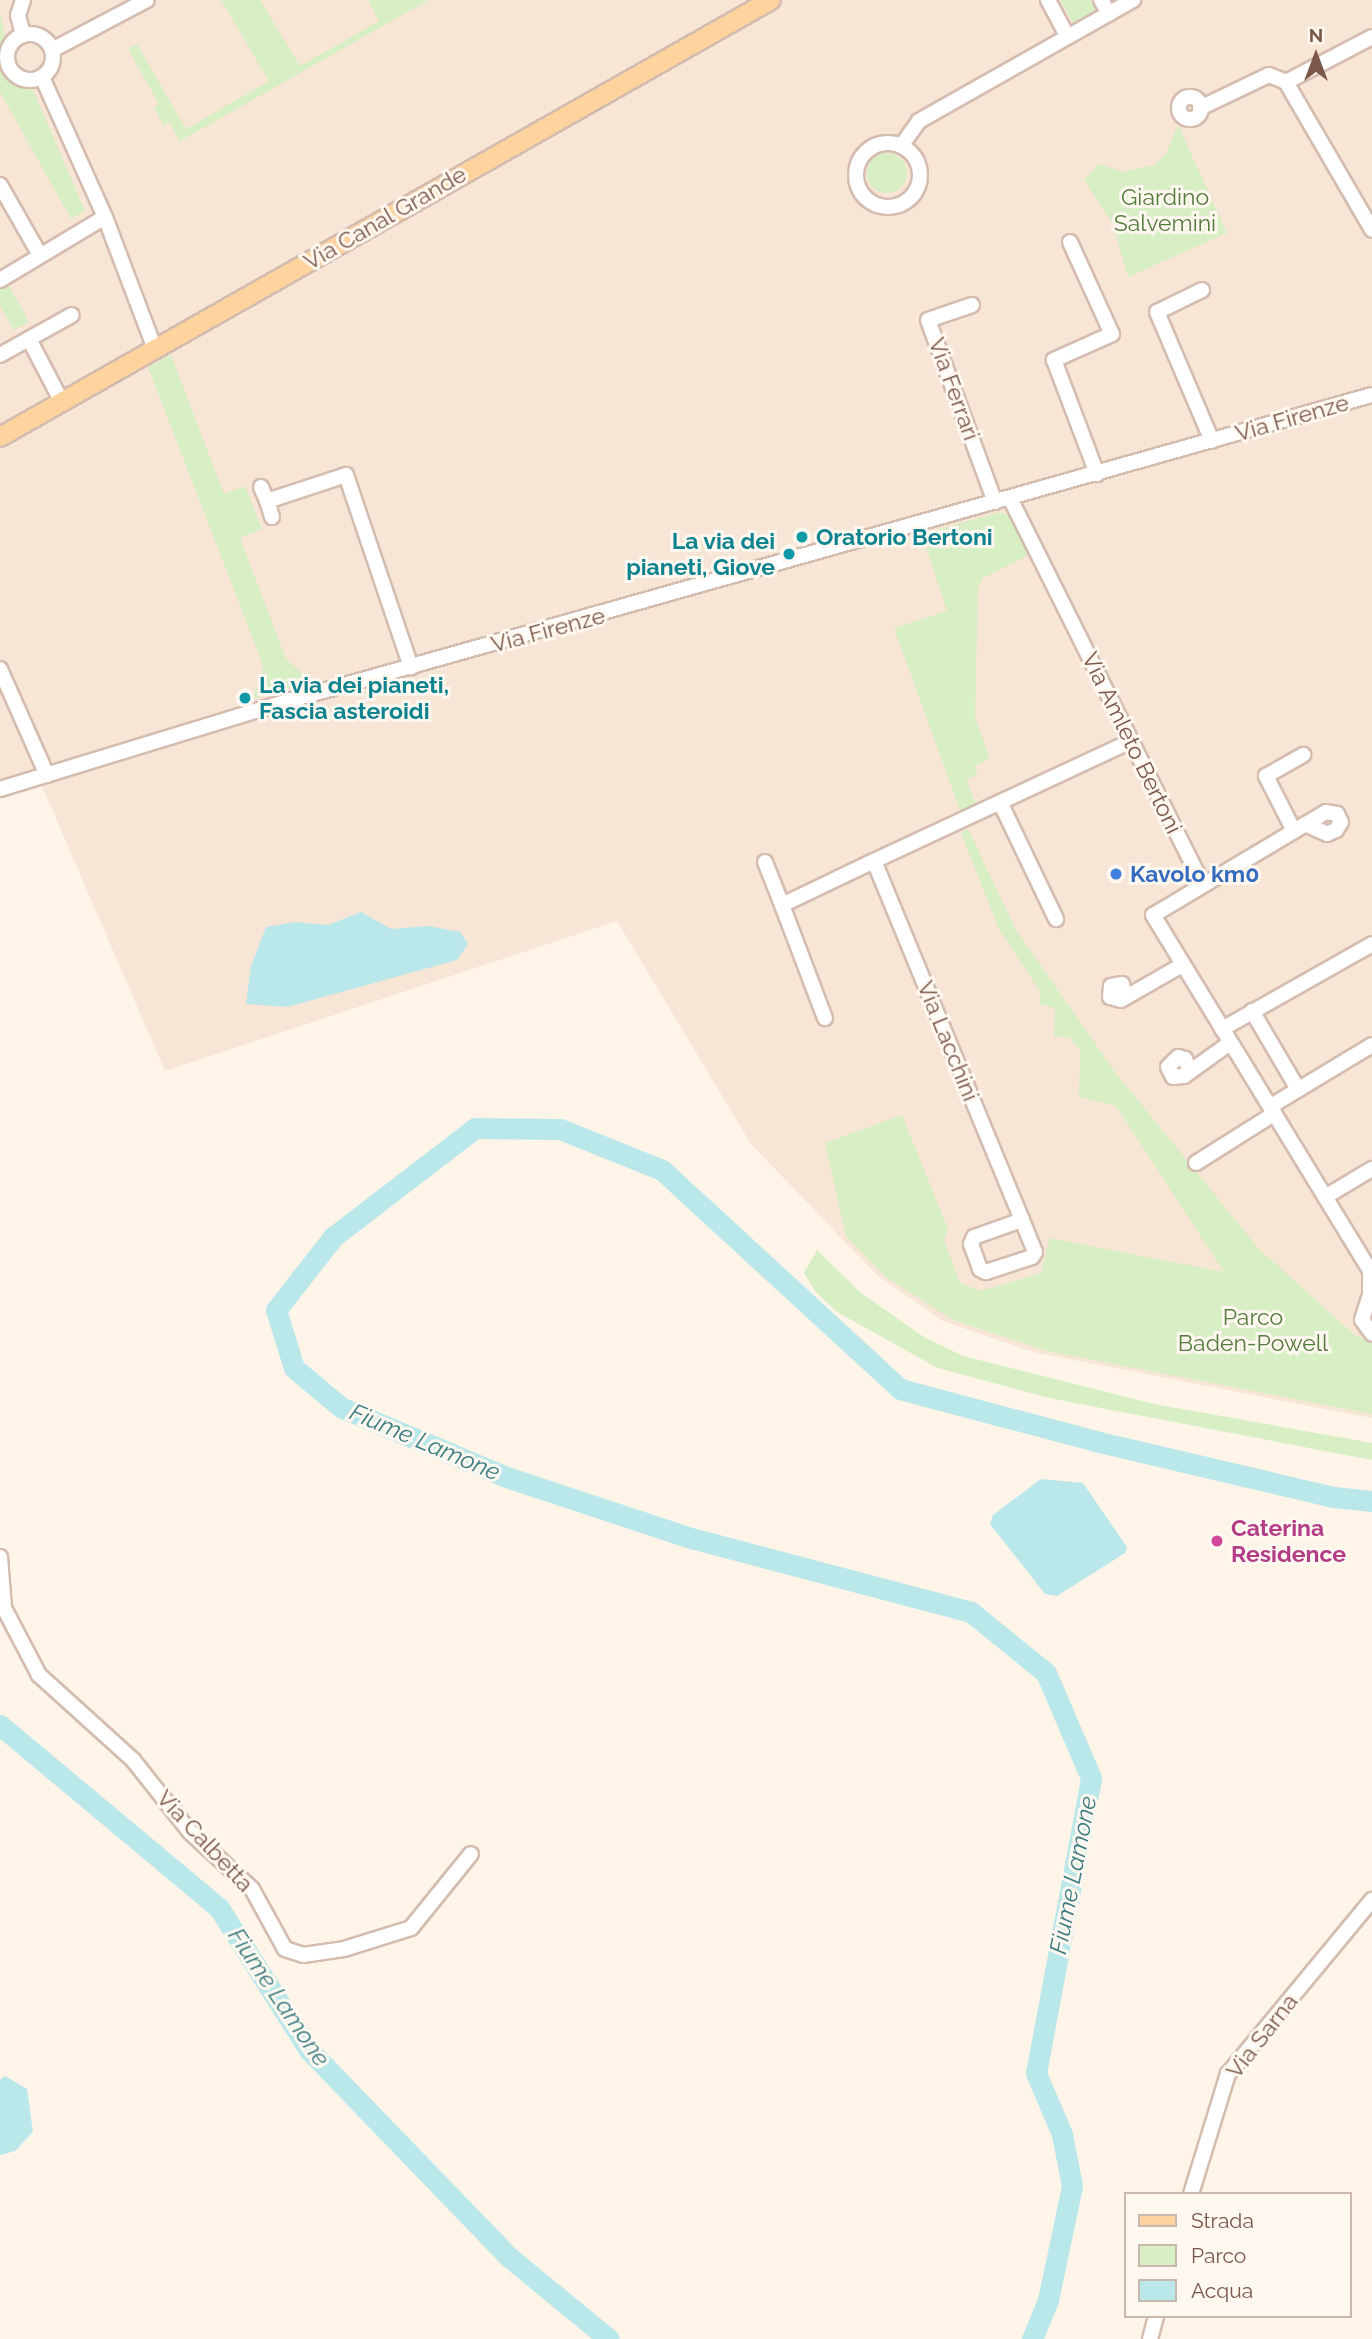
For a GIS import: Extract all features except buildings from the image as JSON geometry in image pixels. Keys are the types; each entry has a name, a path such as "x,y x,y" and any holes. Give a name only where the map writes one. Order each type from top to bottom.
{"main road":[{"name":"Via Canal Grande","path":"0,436 750,5 771,0"}],"street":[{"path":"23,0 18,15 23,35"},
{"path":"52,50 147,0"},
{"path":"1048,0 1067,35"},
{"path":"1101,0 1108,14"},
{"path":"901,146 919,121 1133,0"},
{"path":"23,35 37,35 52,50 50,68 41,77 22,78 9,64 12,44 23,35"},
{"path":"1286,82 1372,37"},
{"path":"1200,107 1269,75 1286,82 1372,230"},
{"path":"41,77 105,217 155,349"},
{"path":"901,146 916,160 917,189 903,203 873,203 859,187 857,166 870,148 901,146"},
{"path":"0,185 40,256"},
{"path":"0,280 105,217"},
{"path":"1070,242 1112,334 1054,360 1097,474"},
{"name":"Via Firenze","path":"1202,290 1157,312 1212,441"},
{"name":"Via Ferrari","path":"972,305 928,320 995,502"},
{"path":"0,355 72,315"},
{"path":"29,339 62,402"},
{"name":"Via Firenze","path":"0,789 411,667 1372,396"},
{"path":"267,501 346,475 411,667"},
{"path":"261,487 272,517"},
{"name":"Via Amleto Bertoni","path":"1010,498 1203,885"},
{"path":"0,669 47,775"},
{"path":"782,905 1131,741"},
{"path":"1303,755 1266,776 1300,828 1153,915 1371,1273 1370,1295 1362,1320 1372,1334"},
{"path":"1000,802 1056,919"},
{"name":"Via Lacchini","path":"874,861 1022,1220 1035,1252 1032,1257 986,1272 980,1269 971,1244 974,1237 1022,1220"},
{"path":"765,862 825,1018"},
{"path":"1222,1029 1372,944"},
{"path":"1125,997 1182,965"},
{"path":"1252,1012 1298,1089"},
{"path":"1189,1069 1230,1043"},
{"path":"1196,1163 1298,1089 1372,1045"},
{"path":"1325,1197 1372,1169"},
{"name":"Via Calbetta","path":"0,1557 4,1608 39,1675 133,1760 190,1832 252,1889 285,1949 303,1955 344,1949 403,1932 431,1906 471,1854"},
{"name":"Via Sarna","path":"1192,2192 1228,2074 1372,1900"},
{"path":"1150,2339 1155,2318"}],"shaded area":[{"path":"0,0 1372,0 1372,1418 1033,1352 943,1321 878,1276 751,1144 617,921 165,1071 42,786 0,799"}],"green space":[{"path":"221,0 260,0 300,66 379,21 368,0 429,0 180,141 169,122 164,126 154,108 159,104 128,49 137,44 186,129 269,81"},
{"path":"1060,0 1090,0 1096,10 1073,23"},
{"path":"0,10 5,38 0,62"},
{"path":"0,62 12,84 33,90 85,211 71,219 0,92"},
{"name":"Giardino Salvemini","path":"1178,125 1227,233 1128,277 1113,224 1084,180 1099,164 1123,172 1154,165 1166,154"},
{"path":"887,153 901,159 907,173 901,187 887,193 873,187 867,173 873,159"},
{"path":"8,283 29,322 14,330 0,306 0,288"},
{"path":"171,355 224,494 245,486 262,529 240,538 286,659 311,681 250,700 262,679 263,665 148,367"},
{"path":"1001,512 1010,517 1028,555 983,578 978,588 975,717 990,759 974,766 978,774 966,780 977,805 961,813 894,628 947,611 922,534"},
{"name":"Parco Baden-Powell","path":"968,829 1016,930 1115,1072 1259,1249 1356,1336 1372,1343 1372,1414 1047,1351 953,1320 886,1277 846,1236 825,1143 902,1115 948,1229 944,1240 960,1283 981,1291 1041,1273 1050,1238 1224,1272 1116,1106 1079,1097 1080,1051 1070,1038 1054,1036 1055,1008 1040,1004 1040,991 999,929 961,833"},
{"path":"817,1250 861,1293 924,1337 963,1356 1154,1404 1372,1443 1372,1460 1049,1398 938,1368 837,1312 815,1291 804,1273"}],"water":[{"path":"361,912 391,929 428,926 460,932 468,944 457,960 287,1007 246,1004 251,966 266,927 295,922 328,925"},
{"path":"1041,1479 1083,1483 1127,1547 1125,1553 1057,1596 1045,1594 990,1524 993,1515"},
{"path":"5,2076 27,2089 33,2132 15,2151 0,2155 0,2080"}],"waterway":[{"name":"Fiume Lamone","path":"1032,2339 1048,2300 1072,2186 1062,2134 1036,2073 1091,1778 1046,1673 971,1612 694,1539 504,1476 342,1408 294,1368 276,1310 333,1237 475,1128 560,1129 662,1170 900,1389 1095,1441 1334,1497 1372,1501"},
{"name":"Fiume Lamone","path":"0,1725 219,1908 309,2050 509,2257 609,2339"}],"place":[{"name":"Oratorio Bertoni","path":"802,537"},
{"name":"La via dei pianeti, Giove","path":"789,554"},
{"name":"La via dei pianeti, Fascia asteroidi","path":"245,698"},
{"name":"Kavolo km0","path":"1116,874"},
{"name":"Caterina Residence","path":"1217,1541"}]}
